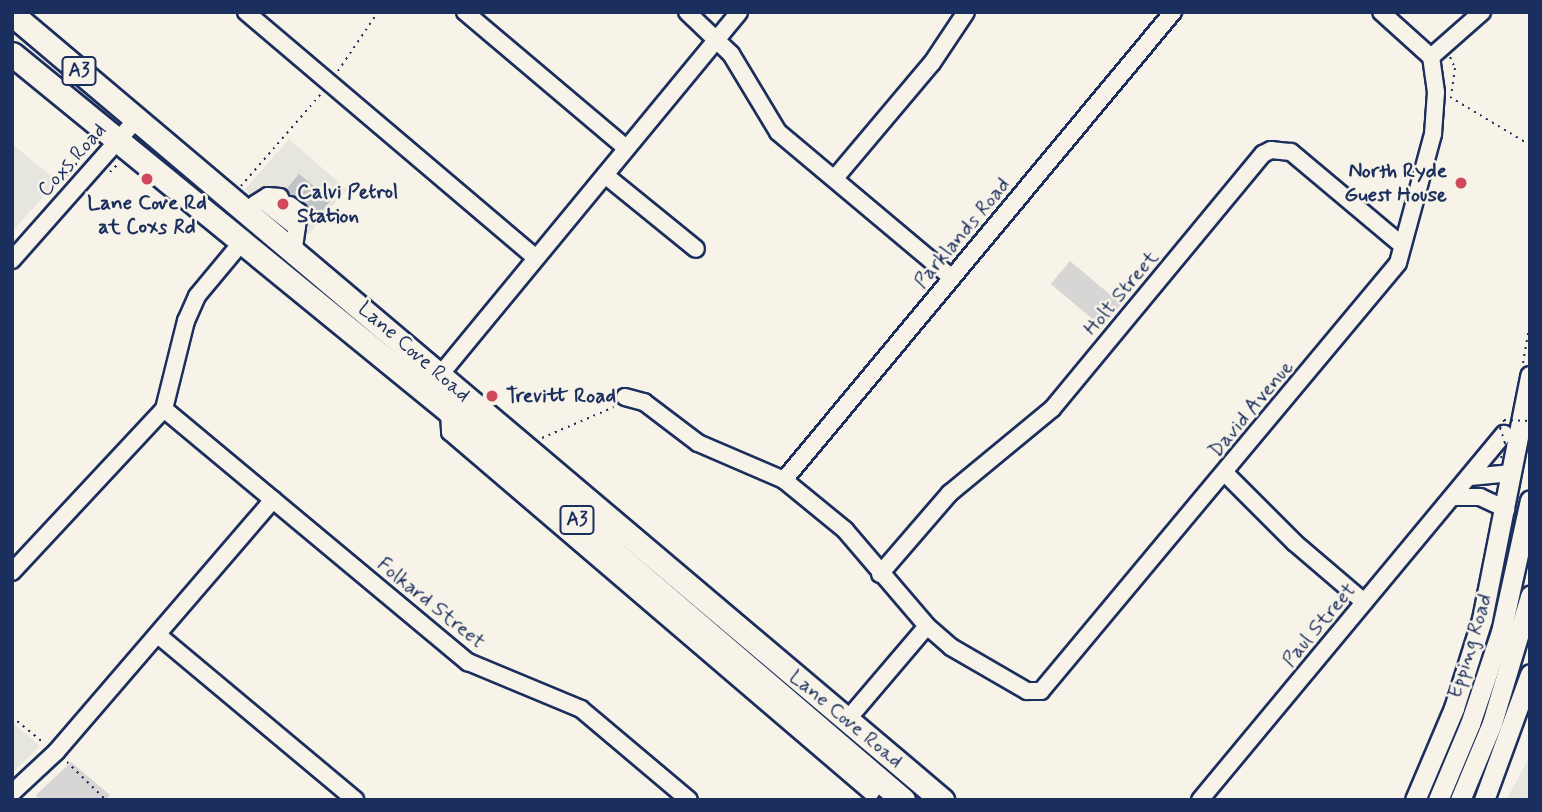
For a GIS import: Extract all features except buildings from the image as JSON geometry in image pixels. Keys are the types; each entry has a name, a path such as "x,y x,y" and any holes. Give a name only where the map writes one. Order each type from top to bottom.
{"highway":[{"name":"Lane Cove Road","path":"18,20 136,120 276,210 440,375 942,800"},
{"name":"Lane Cove Road","path":"12,54 105,141 242,242 449,411 872,791 904,800"}],"main road":[{"path":"1415,800 1470,660 1506,509 1507,466 1530,376"},
{"name":"Epping Road","path":"1438,800 1471,724 1501,632 1530,500"},
{"name":"Epping Road","path":"1460,800 1492,723 1530,596"},
{"path":"1484,800 1530,674"}],"street":[{"path":"246,12 536,258"},
{"path":"465,12 626,148"},
{"path":"687,12 718,39 745,73 770,124 952,278"},
{"path":"440,375 739,12"},
{"path":"835,178 932,62 966,12"},
{"name":"Parklands Road","path":"784,480 1173,12"},
{"path":"1381,12 1431,57 1482,12"},
{"name":"David Avenue","path":"927,626 1018,687 1041,691 1387,279 1402,244 1433,134 1436,92 1431,57"},
{"name":"Coxs Road","path":"12,260 105,141 136,120"},
{"name":"Holt Street","path":"880,574 950,493 1052,409 1263,154 1271,150 1291,152 1402,244"},
{"path":"605,175 696,248"},
{"path":"12,572 164,409 186,321 197,296 242,242"},
{"path":"625,397 643,402 698,443 784,480 845,530 927,626 848,720"},
{"name":"Folkard Street","path":"164,409 468,662 581,709 689,800"},
{"name":"Paul Street","path":"1200,800 1454,498 1504,434"},
{"path":"1470,477 1507,466"},
{"path":"1225,473 1295,543 1364,602"},
{"path":"1454,498 1480,497 1506,509"},
{"path":"12,793 158,635 272,500"},
{"path":"158,635 355,800"},
{"path":"872,791 898,761"}],"path":[{"path":"276,210 330,83 378,12"},
{"path":"1436,92 1468,106 1530,145"},
{"path":"60,183 105,141"},
{"path":"542,438 612,408 625,397"},
{"path":"1507,466 1500,428 1504,420 1530,421"},
{"path":"12,717 53,750 106,800"}],"shaded area":[{"path":"289,139 347,190 303,240 245,190"},
{"path":"12,144 57,181 12,232"},
{"path":"1070,261 1121,304 1102,327 1051,284"},
{"path":"12,722 40,746 12,773"},
{"path":"1530,756 1530,800 1506,800"},
{"path":"71,762 110,795 106,800 44,800 35,796"}],"place":[{"name":"Lane Cove Rd at Coxs Rd","path":"147,179"},
{"name":"North Ryde Guest House","path":"1461,183"},
{"name":"Calvi Petrol Station","path":"283,204"},
{"name":"Trevitt Road","path":"492,396"}]}
